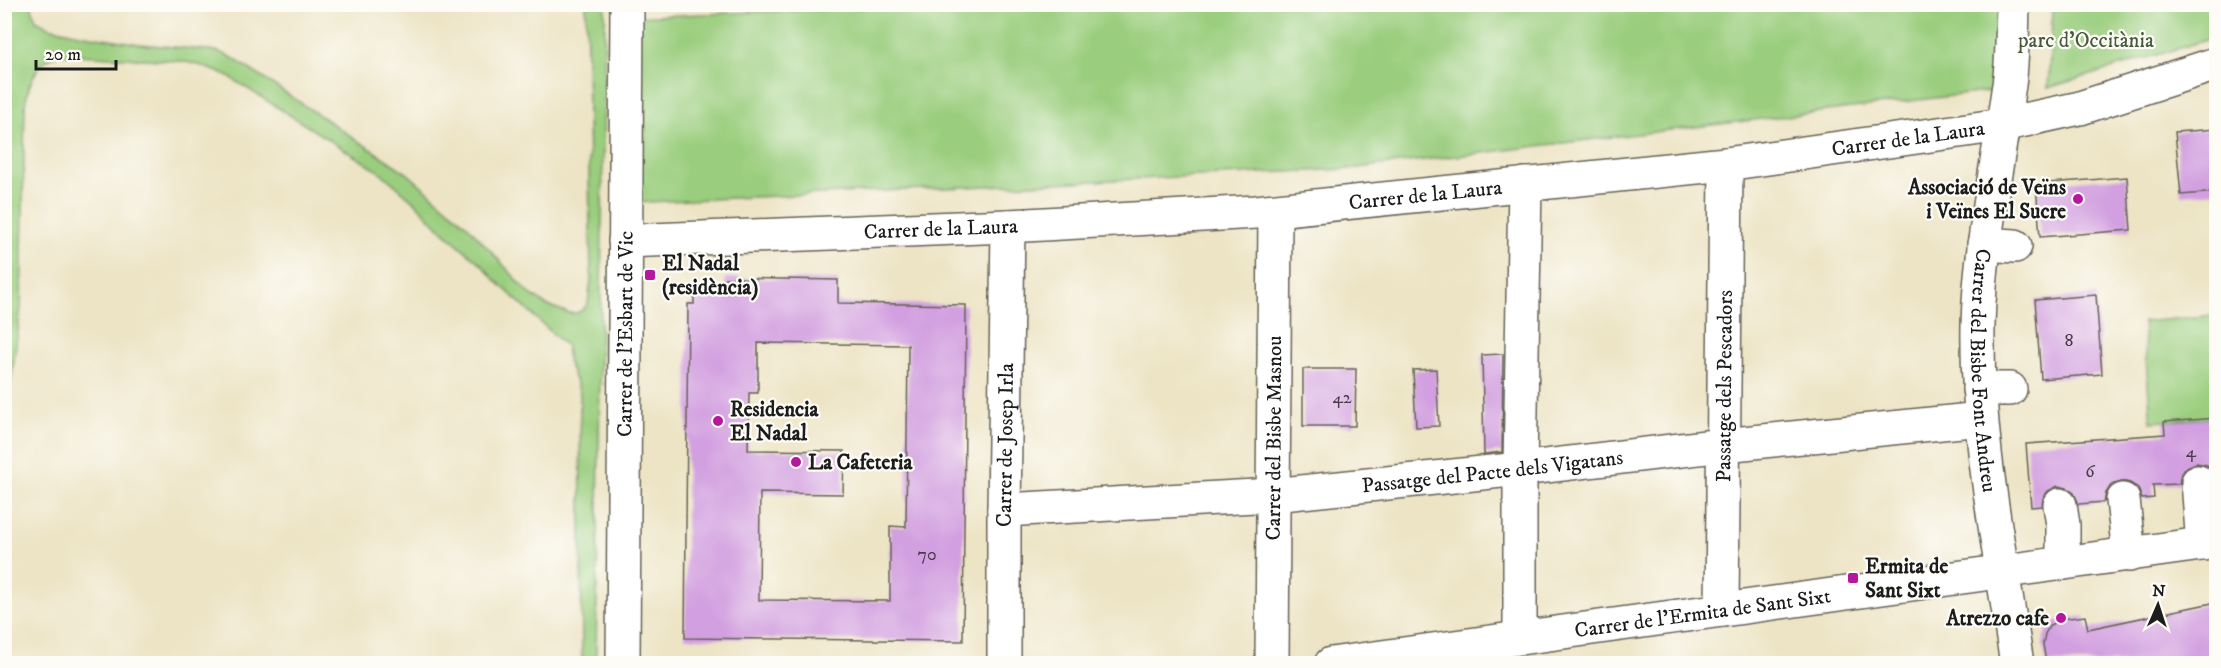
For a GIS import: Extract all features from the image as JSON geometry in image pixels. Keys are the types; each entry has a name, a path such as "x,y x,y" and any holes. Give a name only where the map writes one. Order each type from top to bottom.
{"street":[{"name":"Carrer de l'Esbart de Vic","path":"623,663 627,4"},
{"name":"Carrer del Bisbe Font Andreu","path":"2013,4 2009,89 2002,124 2000,245 1978,324 1990,399 1992,514 2017,663"},
{"name":"Carrer de la Laura","path":"625,241 1008,226 1275,211 1726,164 2002,124 2080,108 2217,64"},
{"name":"Passatge dels Pescadors","path":"1722,610 1726,164"},
{"path":"1520,637 1520,469 1525,184"},
{"name":"Carrer del Bisbe Masnou","path":"1272,663 1275,211"},
{"name":"Carrer de Josep Irla","path":"1004,663 1008,226"},
{"name":"Passatge del Pacte dels Vigatans","path":"1004,510 1273,495 1520,469 1723,445 1990,399"},
{"path":"2198,482 2210,543"},
{"path":"2123,500 2129,555"},
{"path":"2060,505 2063,525 2063,563"},
{"name":"Carrer de l'Ermita de Sant Sixt","path":"1331,663 2210,543"}],"green space":[{"path":"5,4 31,5 36,20 49,27 140,44 217,51 231,57 407,173 467,225 528,292 546,305 569,313 583,310 588,303 591,279 586,5 605,5 596,663 582,663 580,393 568,362 566,346 482,265 439,228 417,204 380,172 226,75 196,64 179,61 60,54 39,67 28,89 25,106 21,308 5,426"},
{"path":"958,4 2013,5 2009,89 1349,169 626,203 628,17"},
{"name":"parc d'Occitània","path":"2053,5 2216,5 2216,37 2048,88"},
{"path":"2216,315 2216,418 2151,422 2143,322"}],"building":[{"path":"2217,129 2217,192 2181,195 2175,132"},
{"path":"2127,177 2131,230 2040,237 2036,184"},
{"path":"725,278 838,280 838,303 966,305 963,641 685,638 688,304 694,304 694,289 725,290","holes":["758,343 908,345 906,527 890,526 890,601 759,600 760,493 843,494 844,451 748,450 749,393 758,393"]},
{"path":"2096,295 2102,374 2041,379 2035,300"},
{"path":"1503,354 1502,452 1484,454 1482,355"},
{"path":"1303,369 1356,369 1355,426 1303,426"},
{"path":"1436,369 1439,426 1416,427 1413,370"},
{"path":"2217,418 2217,480 2207,465 2196,463 2181,473 2179,484 2153,485 2154,498 2142,499 2138,488 2122,481 2111,485 2104,502 2079,504 2074,493 2058,486 2048,491 2043,498 2042,506 2031,507 2026,444 2165,434 2164,422"},
{"path":"2217,602 2217,663 2046,663 2043,644 2045,634 2050,625 2061,619 2085,616 2088,629"}],"place":[{"name":"Associació de Veïns i Veïnes El Sucre","path":"2078,199"},
{"name":"El Nadal (residència)","path":"650,275"},
{"name":"Residencia El Nadal","path":"718,421"},
{"name":"La Cafeteria","path":"796,462"},
{"name":"Ermita de Sant Sixt","path":"1853,578"},
{"name":"Atrezzo cafe","path":"2061,618"}]}
